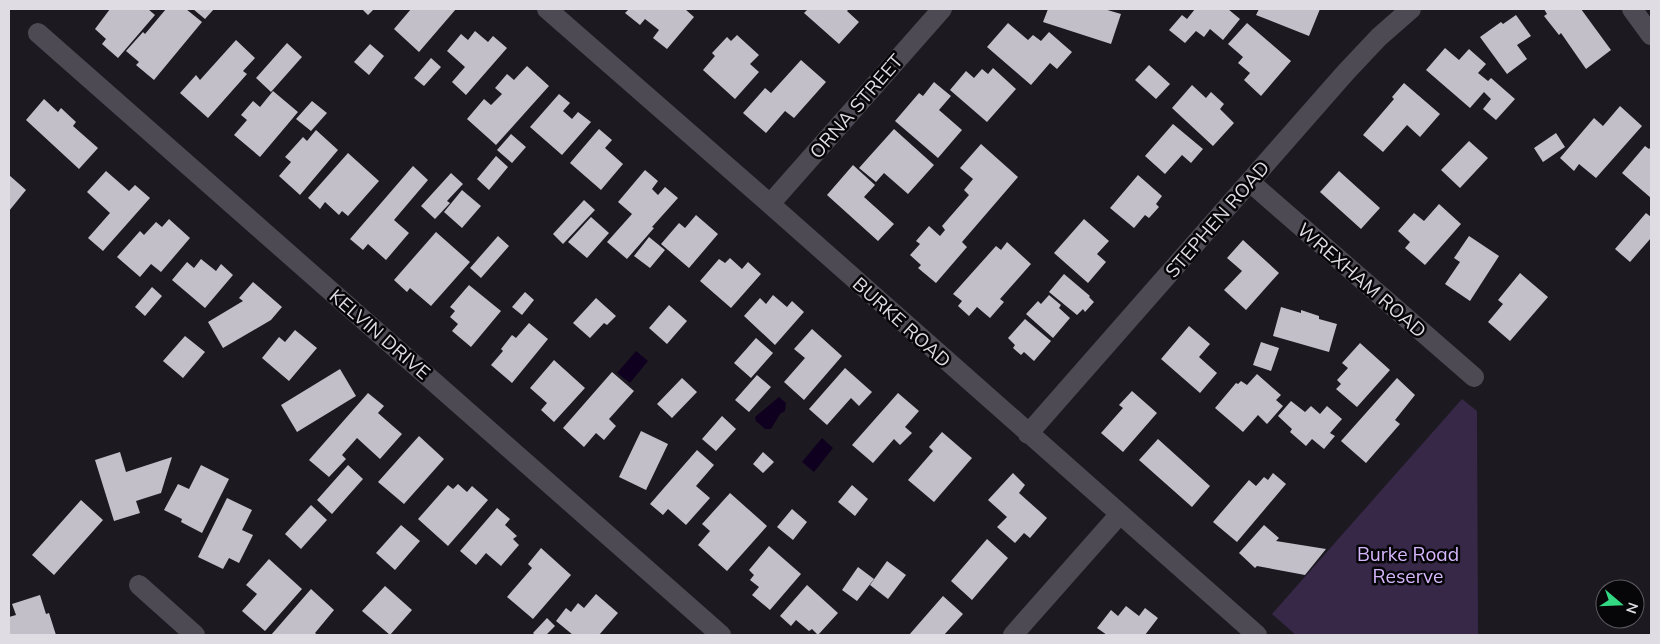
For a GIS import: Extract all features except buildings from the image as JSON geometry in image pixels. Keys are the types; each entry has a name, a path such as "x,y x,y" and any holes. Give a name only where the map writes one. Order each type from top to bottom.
{"street":[{"name":"BURKE ROAD","path":"547,9 1257,635"},
{"name":"ORNA STREET","path":"770,204 942,9"},
{"name":"STEPHEN ROAD","path":"1028,434 1346,72 1379,37 1410,9"},
{"path":"1632,9 1651,35"},
{"name":"KELVIN DRIVE","path":"38,33 721,635"},
{"name":"WREXHAM ROAD","path":"1250,182 1474,377"},
{"path":"1013,635 1120,514"},
{"path":"138,585 195,635"}],"green space":[{"name":"Burke Road Reserve","path":"1462,399 1477,411 1478,635 1296,635 1272,614"}],"shaded area":[{"path":"636,351 648,361 630,383 617,373"},
{"path":"779,397 786,403 785,411 780,414 771,429 765,429 756,421 755,417"},
{"path":"822,438 833,448 814,472 802,462"}]}
